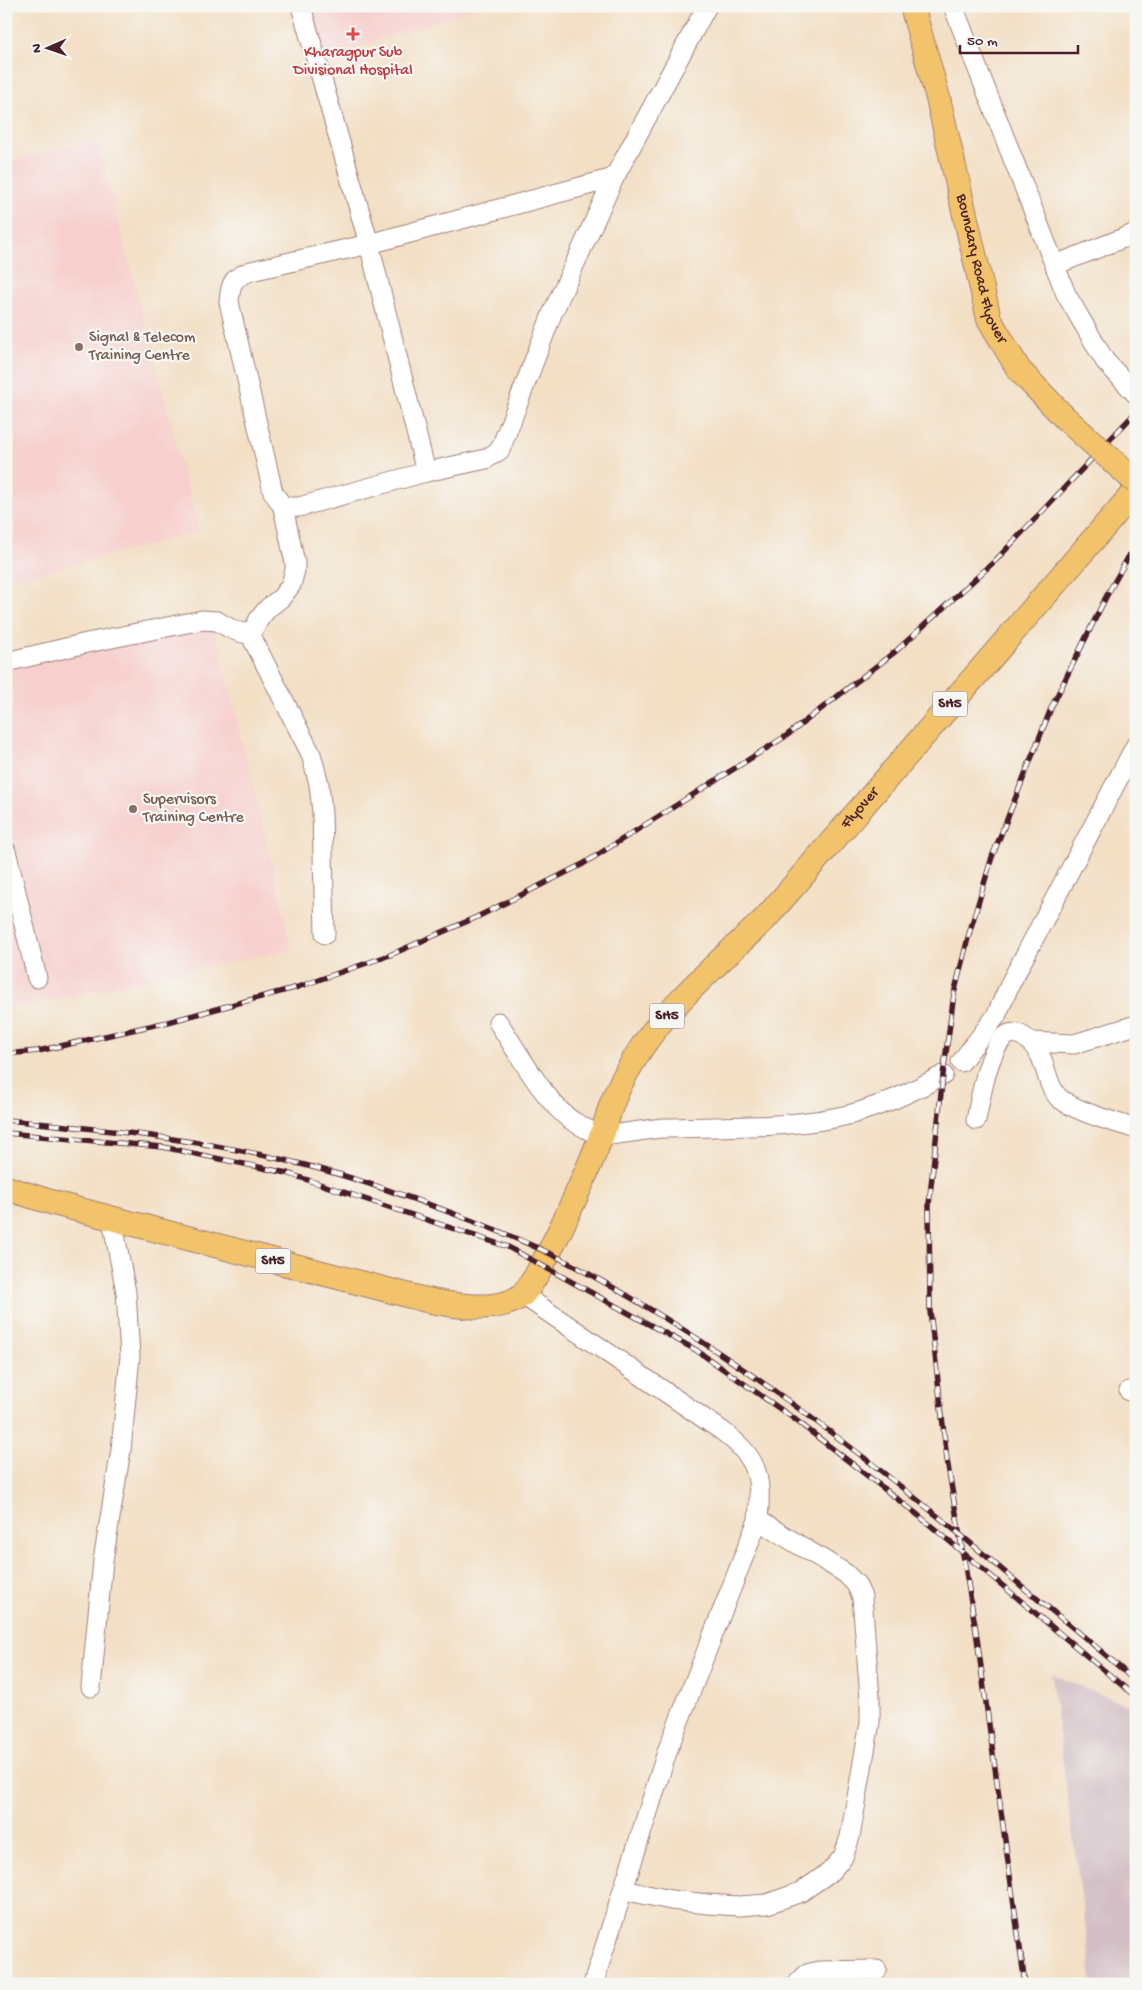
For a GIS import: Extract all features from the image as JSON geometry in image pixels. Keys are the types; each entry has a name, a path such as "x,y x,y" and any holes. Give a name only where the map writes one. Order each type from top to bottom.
{"main road":[{"name":"Boundary Road Flyover","path":"912,6 938,98 990,319 1019,370 1065,418 1136,482"},
{"name":"Flyover","path":"602,1135 613,1101 621,1084 634,1059 659,1024 704,977 765,919 1136,490"},
{"name":"SH5","path":"6,1188 112,1219 442,1303 476,1306 491,1305 505,1303 523,1294 534,1278 557,1236 602,1135"}],"street":[{"path":"301,6 369,244 426,472"},
{"path":"283,507 299,507 426,472 486,459 500,450 552,314 614,178 707,6"},
{"path":"953,6 1066,294 1105,361 1134,390"},
{"path":"6,662 87,643 202,620 217,620 231,629 242,633 249,632 256,627 259,619 268,608 282,598 291,585 295,562 283,507 272,492 229,302 231,284 238,276 251,271 369,244 614,178"},
{"path":"1055,265 1136,233"},
{"path":"249,632 311,754 317,776 322,813 325,934"},
{"path":"961,1062 996,1016 1016,973 1133,754"},
{"path":"6,851 37,978"},
{"path":"498,1022 550,1100 564,1116 602,1135 660,1128 800,1123 826,1119 852,1114 876,1106 915,1090 943,1075"},
{"path":"1030,1042 1074,1044 1136,1024"},
{"path":"976,1120 986,1073 999,1044 1015,1033 1030,1042 1040,1056 1050,1086 1069,1105 1136,1129"},
{"path":"91,1687 103,1561 120,1450 130,1356 126,1292 112,1219"},
{"path":"523,1294 721,1430 741,1446 753,1463 760,1496 758,1520 668,1749 593,1984"},
{"path":"623,1890 671,1900 708,1904 739,1906 767,1904 801,1892 830,1872 843,1856 850,1837 870,1722 870,1698 862,1597 856,1584 846,1573 758,1520"},
{"path":"797,1984 807,1974 819,1971 877,1970"}],"shaded area":[{"name":"Kharagpur Sub Divisional Hospital","path":"297,6 484,6 315,61"},
{"name":"Signal & Telecom Training Centre","path":"97,139 199,532 6,582 6,162"},
{"name":"Supervisors Training Centre","path":"214,623 292,949 6,1010 6,668"},
{"path":"1051,1674 1136,1709 1136,1984 1093,1984"}],"railway":[{"path":"6,1054 38,1051 168,1022 298,987 390,955 477,917 583,864 786,736 896,651 996,560 1136,412"},
{"path":"1025,1984 976,1631 947,1460 930,1311 929,1204 954,994 969,934 992,857 1052,706 1106,597 1136,543"},
{"path":"6,1120 164,1138 281,1159 339,1174 397,1193 518,1239 563,1260 677,1325 732,1361 838,1438 941,1519 1136,1682"},
{"path":"6,1133 163,1147 287,1173 508,1247 696,1350 793,1418 918,1515 1136,1697"}],"place":[{"name":"Kharagpur Sub Divisional Hospital","path":"353,34"},
{"name":"Signal & Telecom Training Centre","path":"79,347"},
{"name":"Supervisors Training Centre","path":"133,809"}]}
